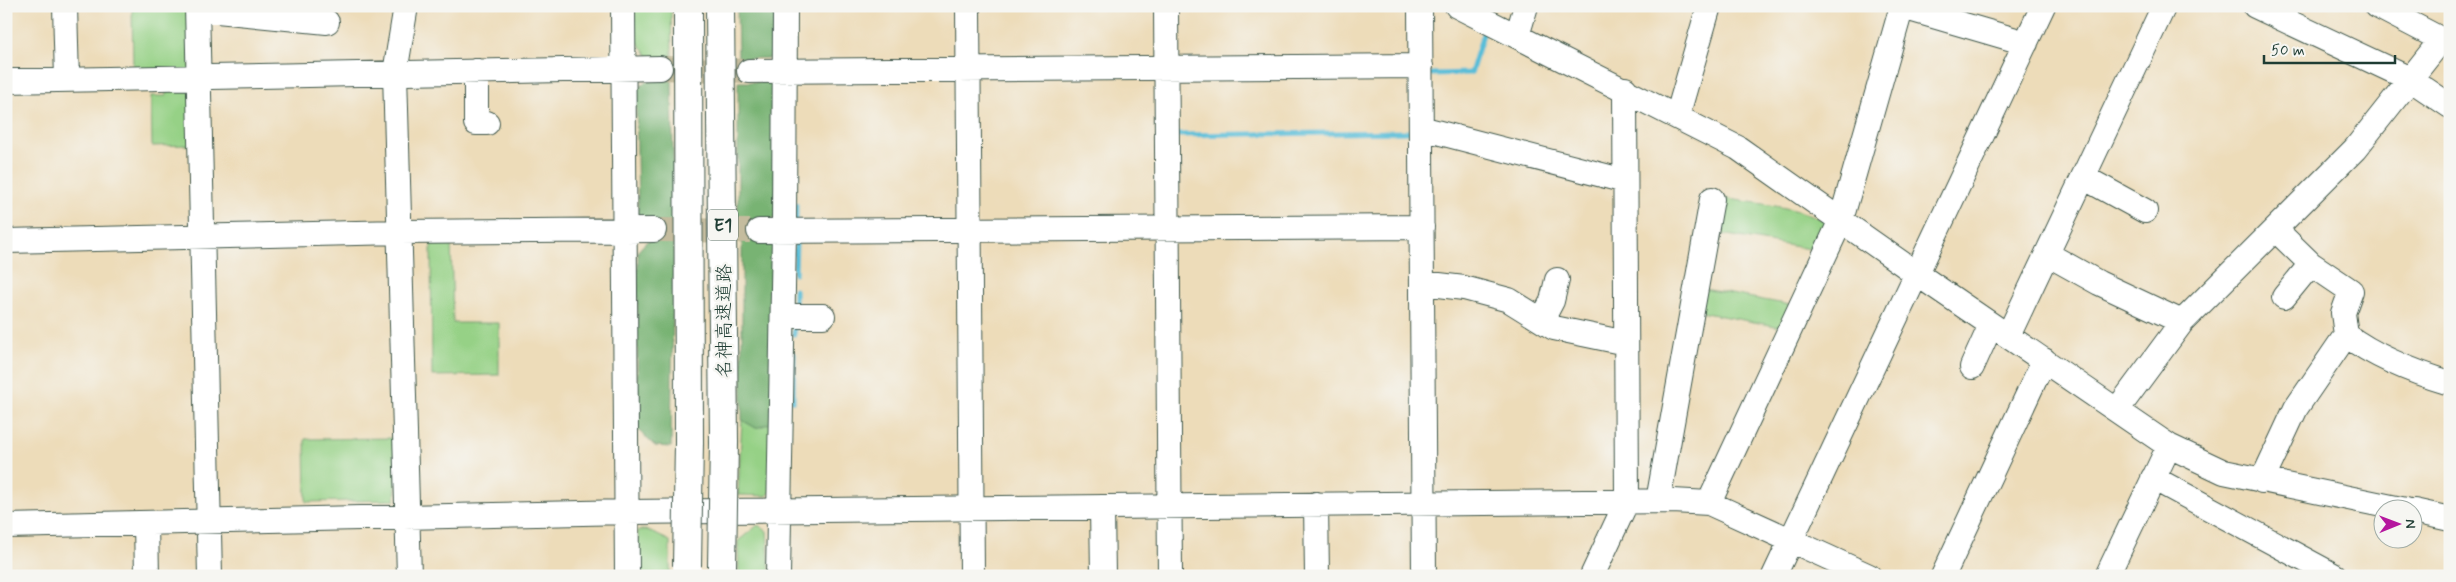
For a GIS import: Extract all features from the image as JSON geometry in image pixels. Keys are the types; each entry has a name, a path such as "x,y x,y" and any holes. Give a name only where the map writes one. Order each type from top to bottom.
{"highway":[{"name":"名神高速道路","path":"687,571 689,442 688,6"},
{"name":"名神高速道路","path":"720,6 724,443 722,572"}],"street":[{"path":"65,6 67,80"},
{"path":"406,6 395,73 409,576"},
{"path":"623,6 627,576"},
{"path":"778,576 784,231 785,6"},
{"path":"968,6 972,576"},
{"path":"1166,6 1168,68 1167,229 1170,576"},
{"path":"1420,6 1424,576"},
{"path":"1457,6 1625,89 1738,148 1917,274 2169,446 2224,472 2374,504"},
{"path":"1517,36 1526,6"},
{"path":"1678,117 1709,6"},
{"path":"1774,576 2043,6"},
{"path":"1972,367 2000,330 2046,254 2164,6"},
{"path":"2255,6 2410,79 2450,106"},
{"path":"2117,410 2182,322 2355,149 2410,79 2446,41 2377,6"},
{"path":"1709,503 1841,220 1901,7 2026,43"},
{"path":"210,576 197,8 327,22"},
{"path":"749,71 1421,66"},
{"path":"6,81 660,68"},
{"path":"476,71 476,124 487,123"},
{"path":"1592,576 1627,501 1625,89"},
{"path":"1421,128 1624,181"},
{"path":"2083,177 2145,211"},
{"path":"1658,501 1712,199"},
{"path":"759,231 1422,228"},
{"path":"2262,481 2296,408 2346,335 2343,313 2351,291 2311,264 2274,229"},
{"path":"6,241 400,232 654,230"},
{"path":"2046,254 2099,283 2182,322"},
{"path":"2284,296 2311,264"},
{"path":"1542,320 1552,301 1557,280"},
{"path":"1422,283 1464,288 1509,300 1554,328 1626,343"},
{"path":"782,316 823,316"},
{"path":"2346,335 2364,348 2417,373 2450,383"},
{"path":"1943,576 2044,360"},
{"path":"2107,576 2169,446"},
{"path":"2153,478 2335,576"},
{"path":"6,526 628,512 1658,501 1709,503 1869,576"},
{"path":"1316,504 1317,576"},
{"path":"1102,507 1103,576"},
{"path":"2424,513 2450,519"},
{"path":"146,523 147,576"}],"green space":[{"path":"132,6 189,6 190,71 133,72"},
{"path":"634,6 671,6 672,58 650,58 635,39"},
{"path":"737,6 777,6 773,58 738,59"},
{"path":"672,80 674,223 650,222 638,214 636,91 645,82"},
{"path":"738,82 770,82 777,88 777,215 771,220 738,220"},
{"path":"191,83 192,145 152,146 151,96 166,96 166,84"},
{"path":"1716,197 1793,210 1821,219 1833,226 1821,251 1710,232"},
{"path":"765,237 775,242 774,422 756,428 742,420 742,238"},
{"path":"674,238 671,447 655,446 637,429 638,251 647,241"},
{"path":"431,239 451,239 453,323 499,323 499,375 432,376"},
{"path":"1704,289 1796,306 1786,328 1700,312"},
{"path":"742,420 756,428 774,422 773,490 767,496 738,495"},
{"path":"399,438 395,500 306,502 305,439"},
{"path":"758,525 767,531 770,576 739,576 738,541"},
{"path":"638,530 647,530 670,541 670,571 665,576 637,576"}],"waterway":[{"path":"1431,74 1471,73 1484,31"},
{"path":"1175,135 1411,132"},
{"path":"796,205 796,224"},
{"path":"795,274 796,241"},
{"path":"795,290 795,309"},
{"path":"794,334 795,322"},
{"path":"793,401 794,354"}],"tunnel":[{"path":"660,68 749,71"},
{"path":"654,230 759,231"}]}
